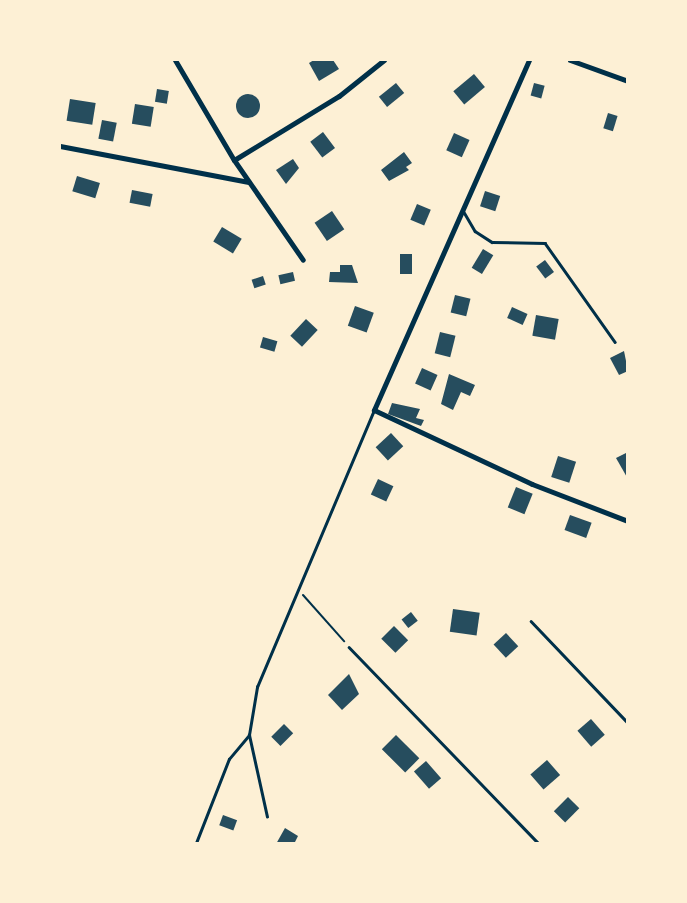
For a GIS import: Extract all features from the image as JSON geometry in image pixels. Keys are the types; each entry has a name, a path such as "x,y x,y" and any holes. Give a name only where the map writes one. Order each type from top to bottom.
{"street":[{"path":"175,60 234,160 303,260"},
{"path":"234,160 339,96 384,60"},
{"path":"529,60 374,410 532,484 628,521"},
{"path":"570,60 628,81"},
{"path":"60,146 249,182"}],"lane":[{"path":"463,210 475,231 492,242 545,243 615,342"},
{"path":"267,817 248,735 257,687 374,410"},
{"path":"531,621 628,723"},
{"path":"349,647 539,844"},
{"path":"195,843 229,759 248,735"}],"path":[{"path":"299,590 349,647"}],"building":[{"path":"314,60 333,60 339,69 319,81 309,63"},
{"path":"474,74 485,87 464,104 453,91"},
{"path":"396,83 404,93 387,107 379,97"},
{"path":"534,83 545,86 541,98 531,96"},
{"path":"157,89 169,91 167,104 155,102"},
{"path":"248,94 257,97 260,106 257,115 248,118 239,115 236,106 239,97"},
{"path":"70,99 96,103 92,125 67,121"},
{"path":"135,104 154,107 151,127 132,124"},
{"path":"608,113 618,116 613,131 603,128"},
{"path":"102,120 117,123 113,142 98,139"},
{"path":"323,132 335,148 322,158 310,142"},
{"path":"454,133 470,140 462,157 446,150"},
{"path":"404,152 412,163 406,167 409,170 389,181 381,170"},
{"path":"293,159 299,168 286,184 276,170"},
{"path":"77,176 100,183 95,198 72,191"},
{"path":"132,190 153,194 150,207 130,203"},
{"path":"485,191 500,196 495,211 480,206"},
{"path":"417,204 431,210 424,226 410,220"},
{"path":"332,211 344,229 327,241 315,223"},
{"path":"222,227 242,239 233,253 213,242"},
{"path":"483,249 493,255 482,274 472,268"},
{"path":"400,254 412,254 412,274 400,274"},
{"path":"545,260 554,272 545,279 536,267"},
{"path":"340,265 352,265 358,283 329,282 330,272 340,272"},
{"path":"293,272 295,281 280,284 278,275"},
{"path":"263,276 266,285 254,288 252,280"},
{"path":"455,295 471,299 466,316 451,312"},
{"path":"355,306 374,313 367,333 348,326"},
{"path":"512,307 528,314 523,325 507,318"},
{"path":"536,315 559,319 555,340 532,336"},
{"path":"306,319 318,330 302,347 290,336"},
{"path":"440,332 456,336 450,357 435,353"},
{"path":"263,337 277,341 274,352 260,348"},
{"path":"624,351 628,371 619,375 610,358"},
{"path":"422,368 438,375 431,390 415,384"},
{"path":"449,374 475,385 470,396 461,392 453,410 441,404"},
{"path":"392,403 420,409 416,418 424,420 421,426 388,414"},
{"path":"391,433 403,446 388,460 376,447"},
{"path":"628,452 628,479 616,458"},
{"path":"558,456 576,462 569,483 551,477"},
{"path":"378,479 393,486 386,502 371,494"},
{"path":"516,487 533,494 524,514 508,507"},
{"path":"570,515 592,523 586,538 565,530"},
{"path":"453,609 480,613 477,636 450,632"},
{"path":"411,612 418,621 408,628 402,619"},
{"path":"394,626 408,640 395,653 381,639"},
{"path":"506,633 518,646 506,658 494,645"},
{"path":"349,674 359,694 342,710 328,695"},
{"path":"591,719 605,735 591,747 577,731"},
{"path":"284,724 293,733 280,746 271,737"},
{"path":"396,735 419,758 405,772 382,749"},
{"path":"547,760 560,775 544,790 530,774"},
{"path":"426,761 441,778 429,789 414,771"},
{"path":"568,797 579,808 565,822 554,811"},
{"path":"223,815 237,820 233,830 219,825"},
{"path":"285,828 298,836 294,844 276,844"}]}
